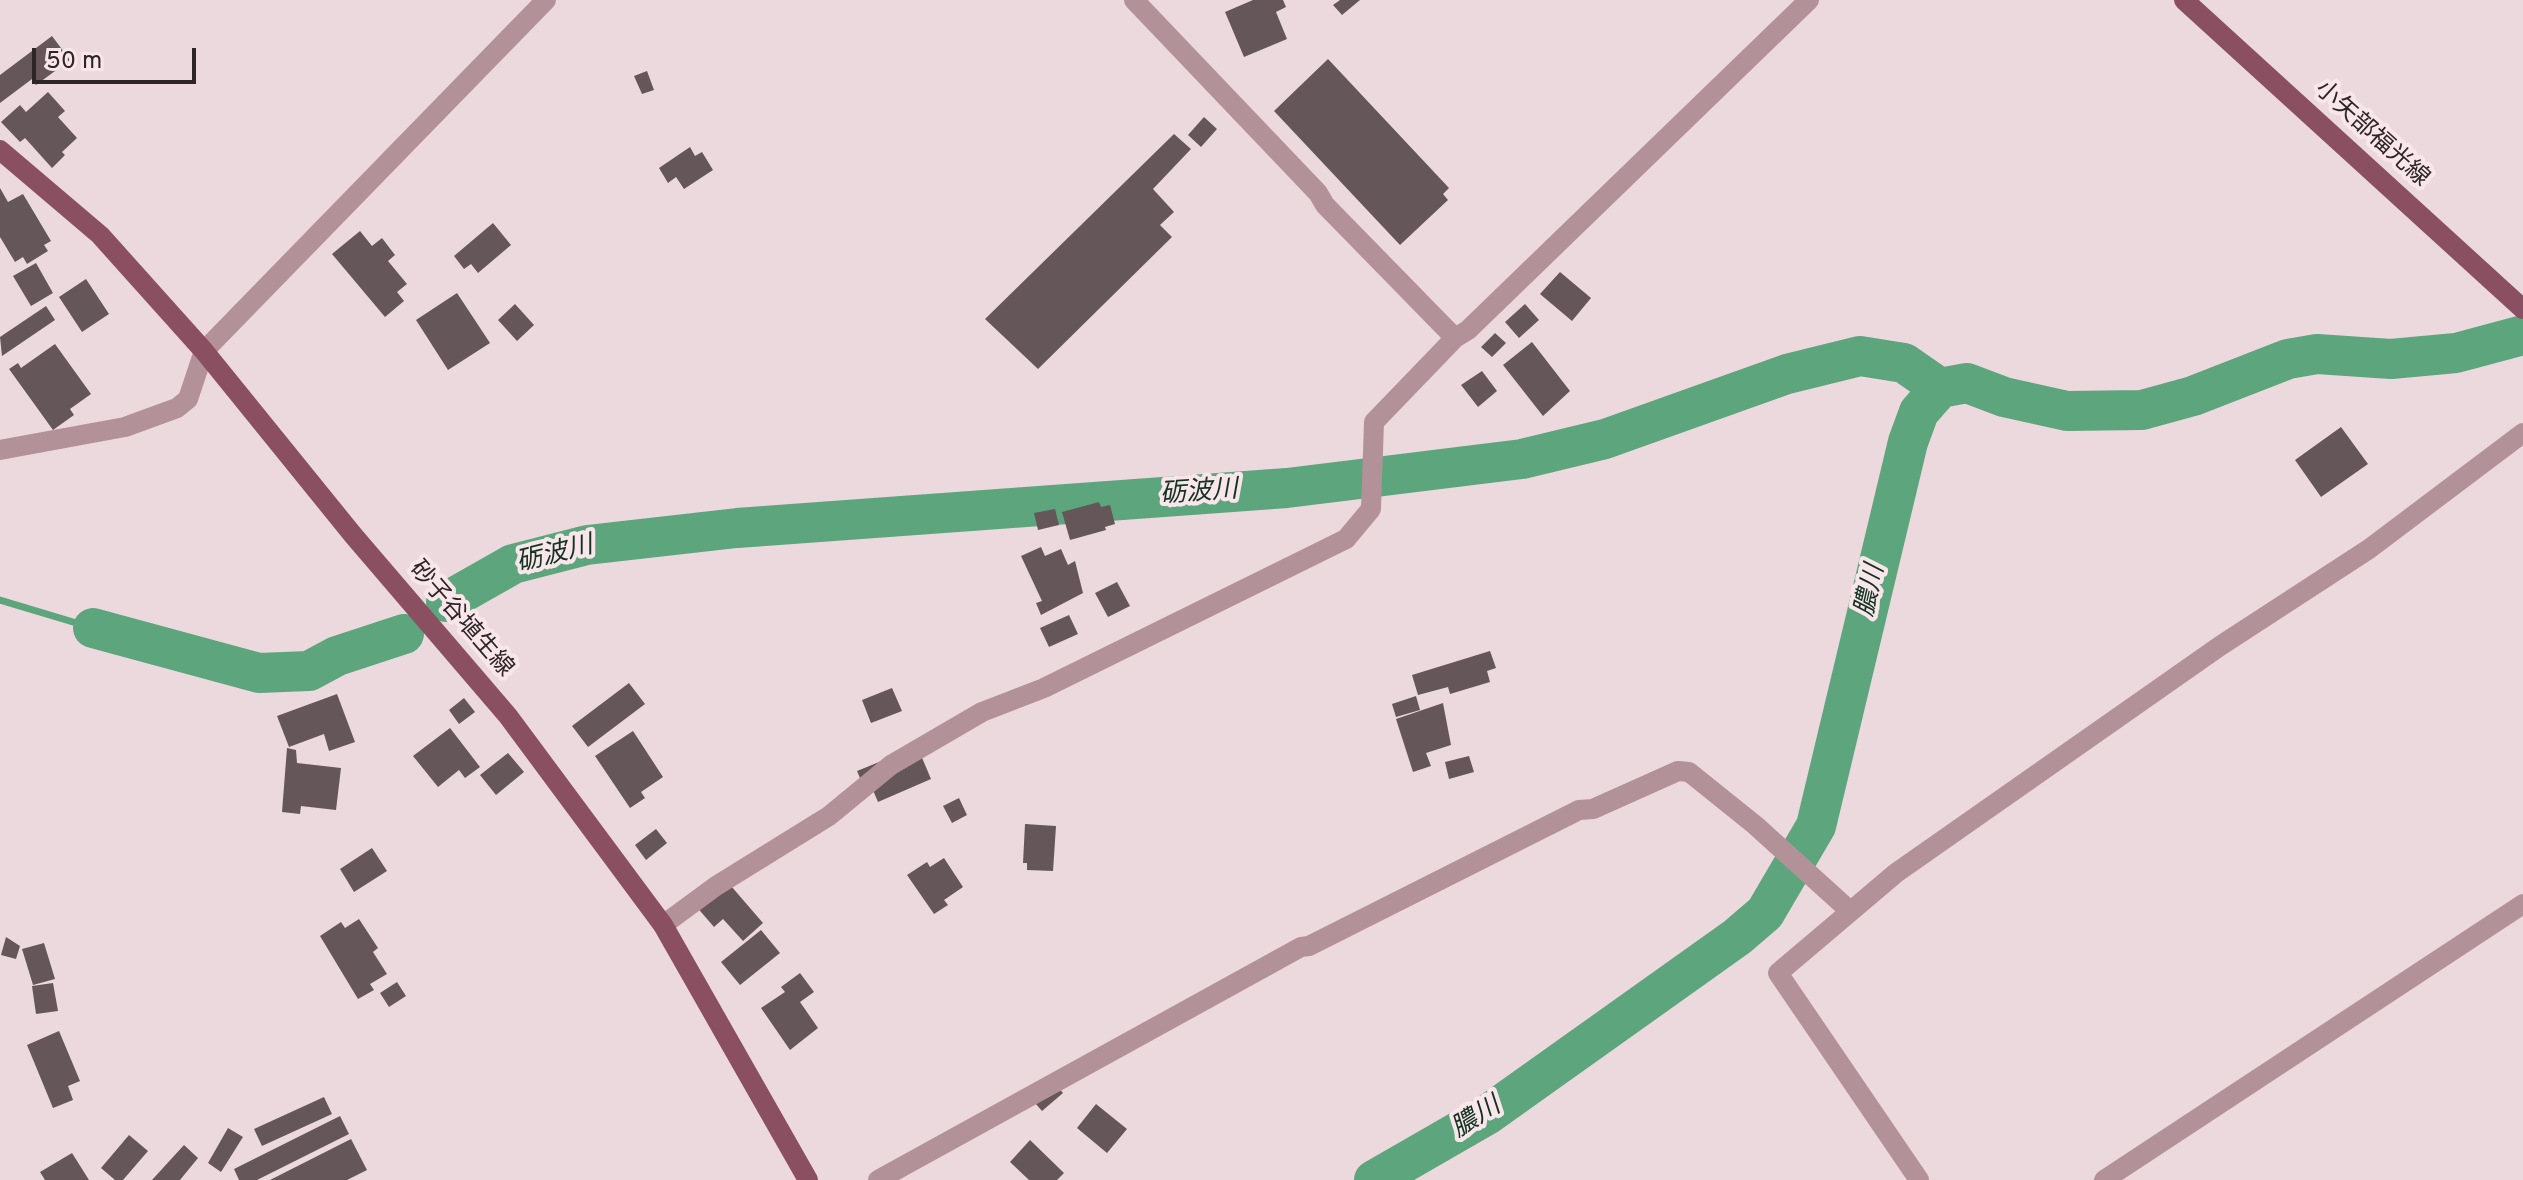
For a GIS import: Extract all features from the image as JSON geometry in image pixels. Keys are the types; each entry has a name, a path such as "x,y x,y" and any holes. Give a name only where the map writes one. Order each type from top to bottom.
{"main road":[{"name":"小矢部福光線","path":"2184,0 2523,309"},
{"name":"砂子谷埴生線","path":"0,150 100,235 204,351 353,535 508,716 663,925 808,1180"}],"street":[{"path":"0,450 125,427 177,408 188,399 204,351 546,0"},
{"path":"1134,0 1318,193 1325,205 1455,338"},
{"path":"663,925 716,886 829,816 891,765 982,712 1044,688 1346,539 1371,509 1374,422 1455,338 1468,330 1809,0"},
{"path":"1919,1180 1778,973 1847,908 2220,646 2369,549 2523,433"},
{"path":"878,1180 1275,960 1309,946 1579,810 1593,809 1678,771 1689,772 1755,825 1847,908"},
{"path":"2104,1180 2523,904"}],"building":[{"path":"1253,0 1283,0 1286,7 1276,12 1287,39 1244,57 1225,12"},
{"path":"1340,0 1360,0 1342,15 1333,5"},
{"path":"52,36 70,60 36,85 32,79 0,103 0,75"},
{"path":"1328,59 1449,188 1443,194 1448,200 1400,245 1274,111"},
{"path":"647,71 654,90 642,94 634,76"},
{"path":"48,92 65,111 58,117 77,138 62,152 65,155 52,168 25,138 20,142 1,122 20,105 26,112"},
{"path":"1204,117 1217,129 1201,147 1188,135"},
{"path":"1174,134 1191,149 1153,189 1174,212 1160,225 1172,237 1038,369 985,319"},
{"path":"690,147 695,156 702,152 713,170 684,189 676,177 668,183 659,168"},
{"path":"0,188 8,202 23,194 51,241 44,245 48,251 27,264 23,257 15,262 0,237"},
{"path":"493,223 511,245 478,273 471,264 464,269 454,256"},
{"path":"360,231 372,246 382,238 395,255 388,261 407,284 397,292 404,301 385,317 332,254"},
{"path":"36,263 53,293 31,306 13,276"},
{"path":"1560,272 1591,298 1572,321 1540,294"},
{"path":"86,279 109,314 82,332 59,297"},
{"path":"457,293 490,343 448,370 416,320"},
{"path":"515,304 534,325 517,341 498,320"},
{"path":"1525,304 1539,320 1519,338 1505,322"},
{"path":"46,306 55,320 2,356 0,337"},
{"path":"1495,333 1506,343 1492,357 1481,347"},
{"path":"1532,342 1570,391 1543,416 1503,365"},
{"path":"55,344 91,394 70,409 74,415 53,430 9,369 18,363 21,368"},
{"path":"1482,371 1497,391 1478,407 1461,385"},
{"path":"2341,427 2368,464 2321,497 2295,460"},
{"path":"1099,502 1101,507 1110,505 1115,524 1105,527 1106,530 1070,540 1062,512"},
{"path":"1055,509 1059,525 1038,530 1034,513"},
{"path":"1041,547 1045,556 1061,549 1068,565 1075,561 1083,593 1041,615 1036,603 1042,601 1021,556"},
{"path":"1117,582 1130,606 1108,617 1095,593"},
{"path":"1069,615 1078,634 1049,647 1040,628"},
{"path":"1490,651 1496,668 1487,671 1490,682 1450,694 1448,687 1418,695 1412,675"},
{"path":"629,683 645,704 588,747 572,726"},
{"path":"892,688 902,711 871,723 862,700"},
{"path":"337,694 355,742 329,751 324,734 289,747 277,716"},
{"path":"1416,696 1420,710 1396,717 1392,704"},
{"path":"464,698 475,712 459,724 449,710"},
{"path":"1443,703 1451,745 1426,753 1431,766 1413,772 1396,719"},
{"path":"450,728 480,767 465,778 459,770 438,787 413,756"},
{"path":"633,731 663,777 641,792 645,798 630,808 595,756"},
{"path":"287,748 296,750 297,763 341,768 336,810 301,806 300,814 282,812"},
{"path":"508,753 524,772 496,795 480,775"},
{"path":"920,753 931,779 878,802 870,783 863,785 857,771 889,758"},
{"path":"1469,756 1474,772 1449,779 1445,762"},
{"path":"959,798 967,815 952,823 943,806"},
{"path":"1025,824 1056,826 1053,871 1027,870 1027,863 1023,863"},
{"path":"656,829 667,843 646,860 635,845"},
{"path":"372,848 387,871 354,892 340,869"},
{"path":"944,858 963,887 944,900 948,905 934,914 907,875 927,862 930,867"},
{"path":"725,879 763,923 743,941 723,919 714,927 695,905"},
{"path":"359,919 378,948 373,952 387,974 370,984 374,990 358,999 320,936 341,922 345,928"},
{"path":"761,930 780,953 740,985 721,962"},
{"path":"6,937 20,946 16,959 1,955"},
{"path":"44,943 55,979 33,985 22,949"},
{"path":"800,973 814,992 800,1002 818,1028 790,1050 761,1008 785,992 781,987"},
{"path":"397,982 406,996 389,1007 380,993"},
{"path":"53,983 58,1011 36,1014 32,986"},
{"path":"59,1031 80,1081 68,1086 73,1100 53,1108 27,1045"},
{"path":"1050,1078 1063,1093 1042,1111 1029,1096"},
{"path":"324,1097 332,1114 262,1146 254,1129"},
{"path":"1096,1104 1127,1129 1107,1153 1077,1128"},
{"path":"340,1116 349,1134 257,1180 239,1180 234,1169"},
{"path":"228,1128 243,1137 221,1172 208,1163"},
{"path":"129,1135 148,1151 123,1180 115,1180 101,1168"},
{"path":"351,1139 367,1170 347,1180 270,1180"},
{"path":"1030,1140 1064,1173 1057,1180 1029,1180 1010,1162"},
{"path":"184,1145 198,1158 180,1180 152,1180"},
{"path":"72,1153 89,1180 45,1180 40,1172"}],"waterway":[{"name":"膿川","path":"1374,1180 1487,1115 1737,937 1765,913 1816,826 1908,442 1919,412 1940,388 1967,383 2004,397 2067,411 2142,410 2193,396 2288,359 2317,354 2391,359 2456,353 2523,335"},
{"name":"砺波川","path":"446,602 513,564 587,545 737,528 1287,488 1522,459 1605,439 1787,374 1860,356 1904,363 1940,388"},
{"path":"0,600 93,628"},
{"name":"砺波川","path":"93,628 259,673 309,671 337,656 404,634"}]}
